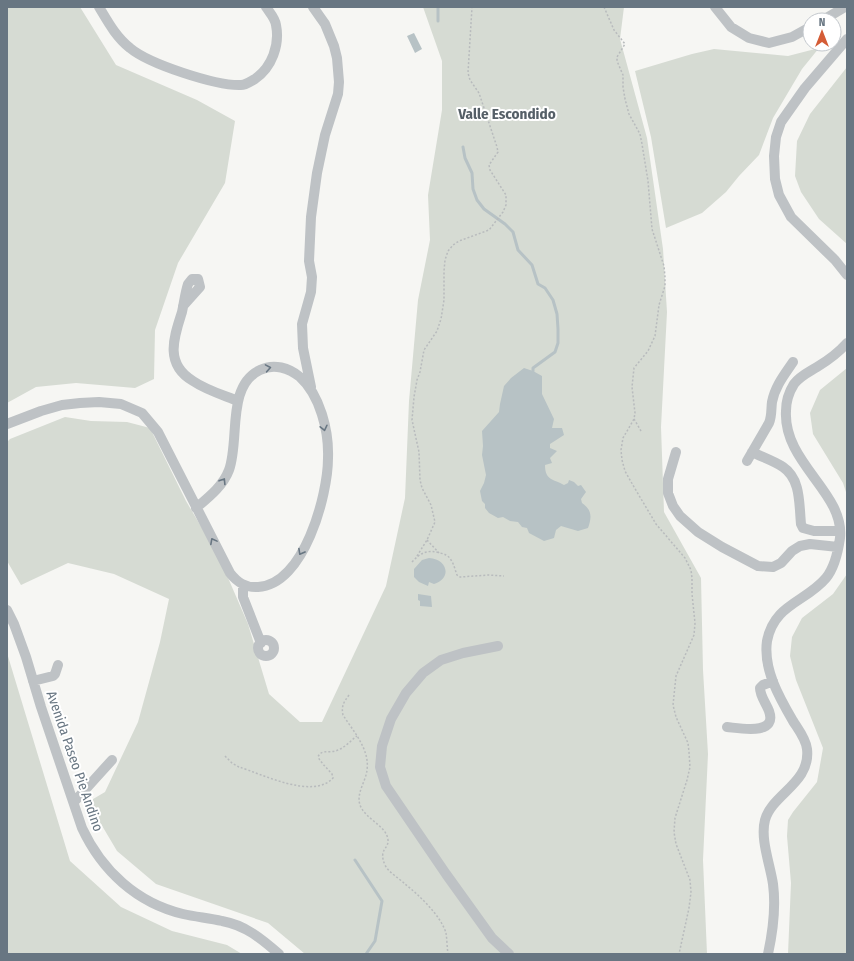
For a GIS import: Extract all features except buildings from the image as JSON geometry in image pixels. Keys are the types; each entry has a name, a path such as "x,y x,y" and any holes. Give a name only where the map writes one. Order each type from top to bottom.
{"street":[{"path":"99,7 115,33 122,41 130,49 146,59 217,82 242,85 250,82 269,65 276,49 277,27 275,20 266,7"},
{"path":"7,424 41,411 62,405 80,403 99,402 121,404 142,412 158,432 196,508 234,578 243,585 250,587 264,587 283,577 298,558 314,526 325,488 328,458 323,420 312,391 306,367 303,348 302,324 311,292 312,277 309,261 313,195 321,151 338,94 339,82 337,58 334,46 325,24 313,7"},
{"path":"715,7 731,27 749,38 769,43 792,37 802,31"},
{"path":"847,39 805,88 781,122 776,137 774,156 775,179 779,194 791,217 835,260 847,276"},
{"path":"183,306 173,341 177,364 184,374 192,381 238,401"},
{"path":"768,954 774,928 773,885 764,833 765,822 775,804 795,784 806,766 807,750 801,734 773,681 768,666 768,640 774,622 782,611 815,589 826,578 833,567 840,531 840,522 832,505 792,445 785,415 790,391 795,383 847,343"},
{"path":"747,461 771,418 772,402 775,390 793,362"},
{"path":"196,508 219,488 229,471 238,401 245,383 252,375 262,369 279,367 294,373 303,380 312,391"},
{"path":"294,373 302,371 306,367"},
{"path":"676,452 668,478 668,493 673,506 680,516 698,532 722,547 758,566 773,568 782,563 792,551 805,544 838,547"},
{"path":"752,452 782,466 793,476 797,486 801,524 803,528 840,531"},
{"path":"805,544 806,529"},
{"path":"243,585 243,597 261,643"},
{"name":"Avenida Paseo Pie Andino","path":"7,610 19,637 59,764 74,802 82,828 95,853 112,874 133,892 151,902 184,914 223,921 241,927 262,939 279,954"},
{"path":"498,646 463,653 441,660 422,673 406,693 391,720 382,746 380,767 386,786 442,868 492,938 509,954"},
{"path":"33,681 53,676 58,665"},
{"path":"727,727 760,730 768,724 770,712 760,692 760,688 763,685 773,681"},
{"path":"74,802 112,760"}],"path":[{"path":"418,556 428,540 435,522 432,505 422,488 420,480 419,452 412,420 414,397 424,350 437,331 441,319 444,300 444,265 448,251 453,245 459,241 489,230 503,212 506,205 506,195 490,170 489,165 498,152 497,147 479,93 470,80 468,73 472,7"},
{"path":"634,419 642,431"},
{"path":"428,540 440,553"},
{"path":"412,562 423,552 431,551 448,556 452,560 457,575 460,577 489,575 504,576"},
{"path":"348,695 342,710 367,757 368,768 361,788 360,804 365,814 384,830 388,839 388,845 383,850 383,856 385,865 389,871 412,889 441,922 446,933 448,954"},
{"path":"225,756 238,767 301,787 315,787 330,782 333,778 332,774 318,757 319,754 342,748 357,736"}],"shaded area":[{"path":"7,7 80,7 116,65 197,100 235,121 225,183 178,263 155,330 154,379 135,388 76,383 36,387 7,403"},
{"path":"423,7 624,7 620,39 647,138 663,249 667,312 661,427 664,512 701,578 703,670 708,754 703,860 707,954 305,954 268,923 156,884 117,851 88,802 105,792 138,722 160,642 169,599 114,574 68,563 21,585 7,561 7,442 10,439 65,417 91,421 127,422 150,428 186,501 219,557 248,624 269,694 300,722 322,722 386,586 405,498 409,401 418,300 430,240 428,195 442,110 442,61"},
{"path":"414,33 422,49 415,53 407,36"},
{"path":"714,49 788,56 804,52 816,52 802,69 773,118 759,155 726,192 702,213 666,228 651,137 635,71"},
{"path":"847,67 847,244 819,219 801,192 795,176 797,141 810,114"},
{"path":"524,368 542,376 542,394 554,419 552,428 562,428 564,435 550,444 550,448 557,451 550,458 552,463 545,465 545,470 548,477 564,485 568,483 569,480 578,486 581,485 586,492 581,499 582,503 588,508 590,514 588,528 578,531 561,526 556,530 554,538 544,541 529,533 527,528 522,527 518,522 510,521 503,517 498,518 489,513 482,501 480,491 486,475 482,455 482,431 499,412 504,386 511,378"},
{"path":"847,368 847,495 843,483 813,434 810,413 820,390"},
{"path":"429,558 435,559 444,565 445,574 440,581 434,584 429,582 428,586 419,582 414,577 414,569 422,560"},
{"path":"847,574 847,954 788,954 791,883 787,836 788,820 817,782 823,748 796,680 790,656 792,637 802,618 833,594"},
{"path":"418,594 431,596 432,607 420,606"},
{"path":"7,653 70,861 121,907 172,931 227,945 242,954 7,954"}],"waterway":[{"path":"438,7 438,21"},
{"path":"463,147 465,158 472,173 473,189 477,200 484,209 505,224 513,232 518,250 532,265 538,284 545,288 553,300 557,314 558,343 555,352 533,368 533,371"},
{"path":"355,860 382,901 375,941 366,954"}],"district":[{"name":"Valle Escondido","path":"507,114"}]}
